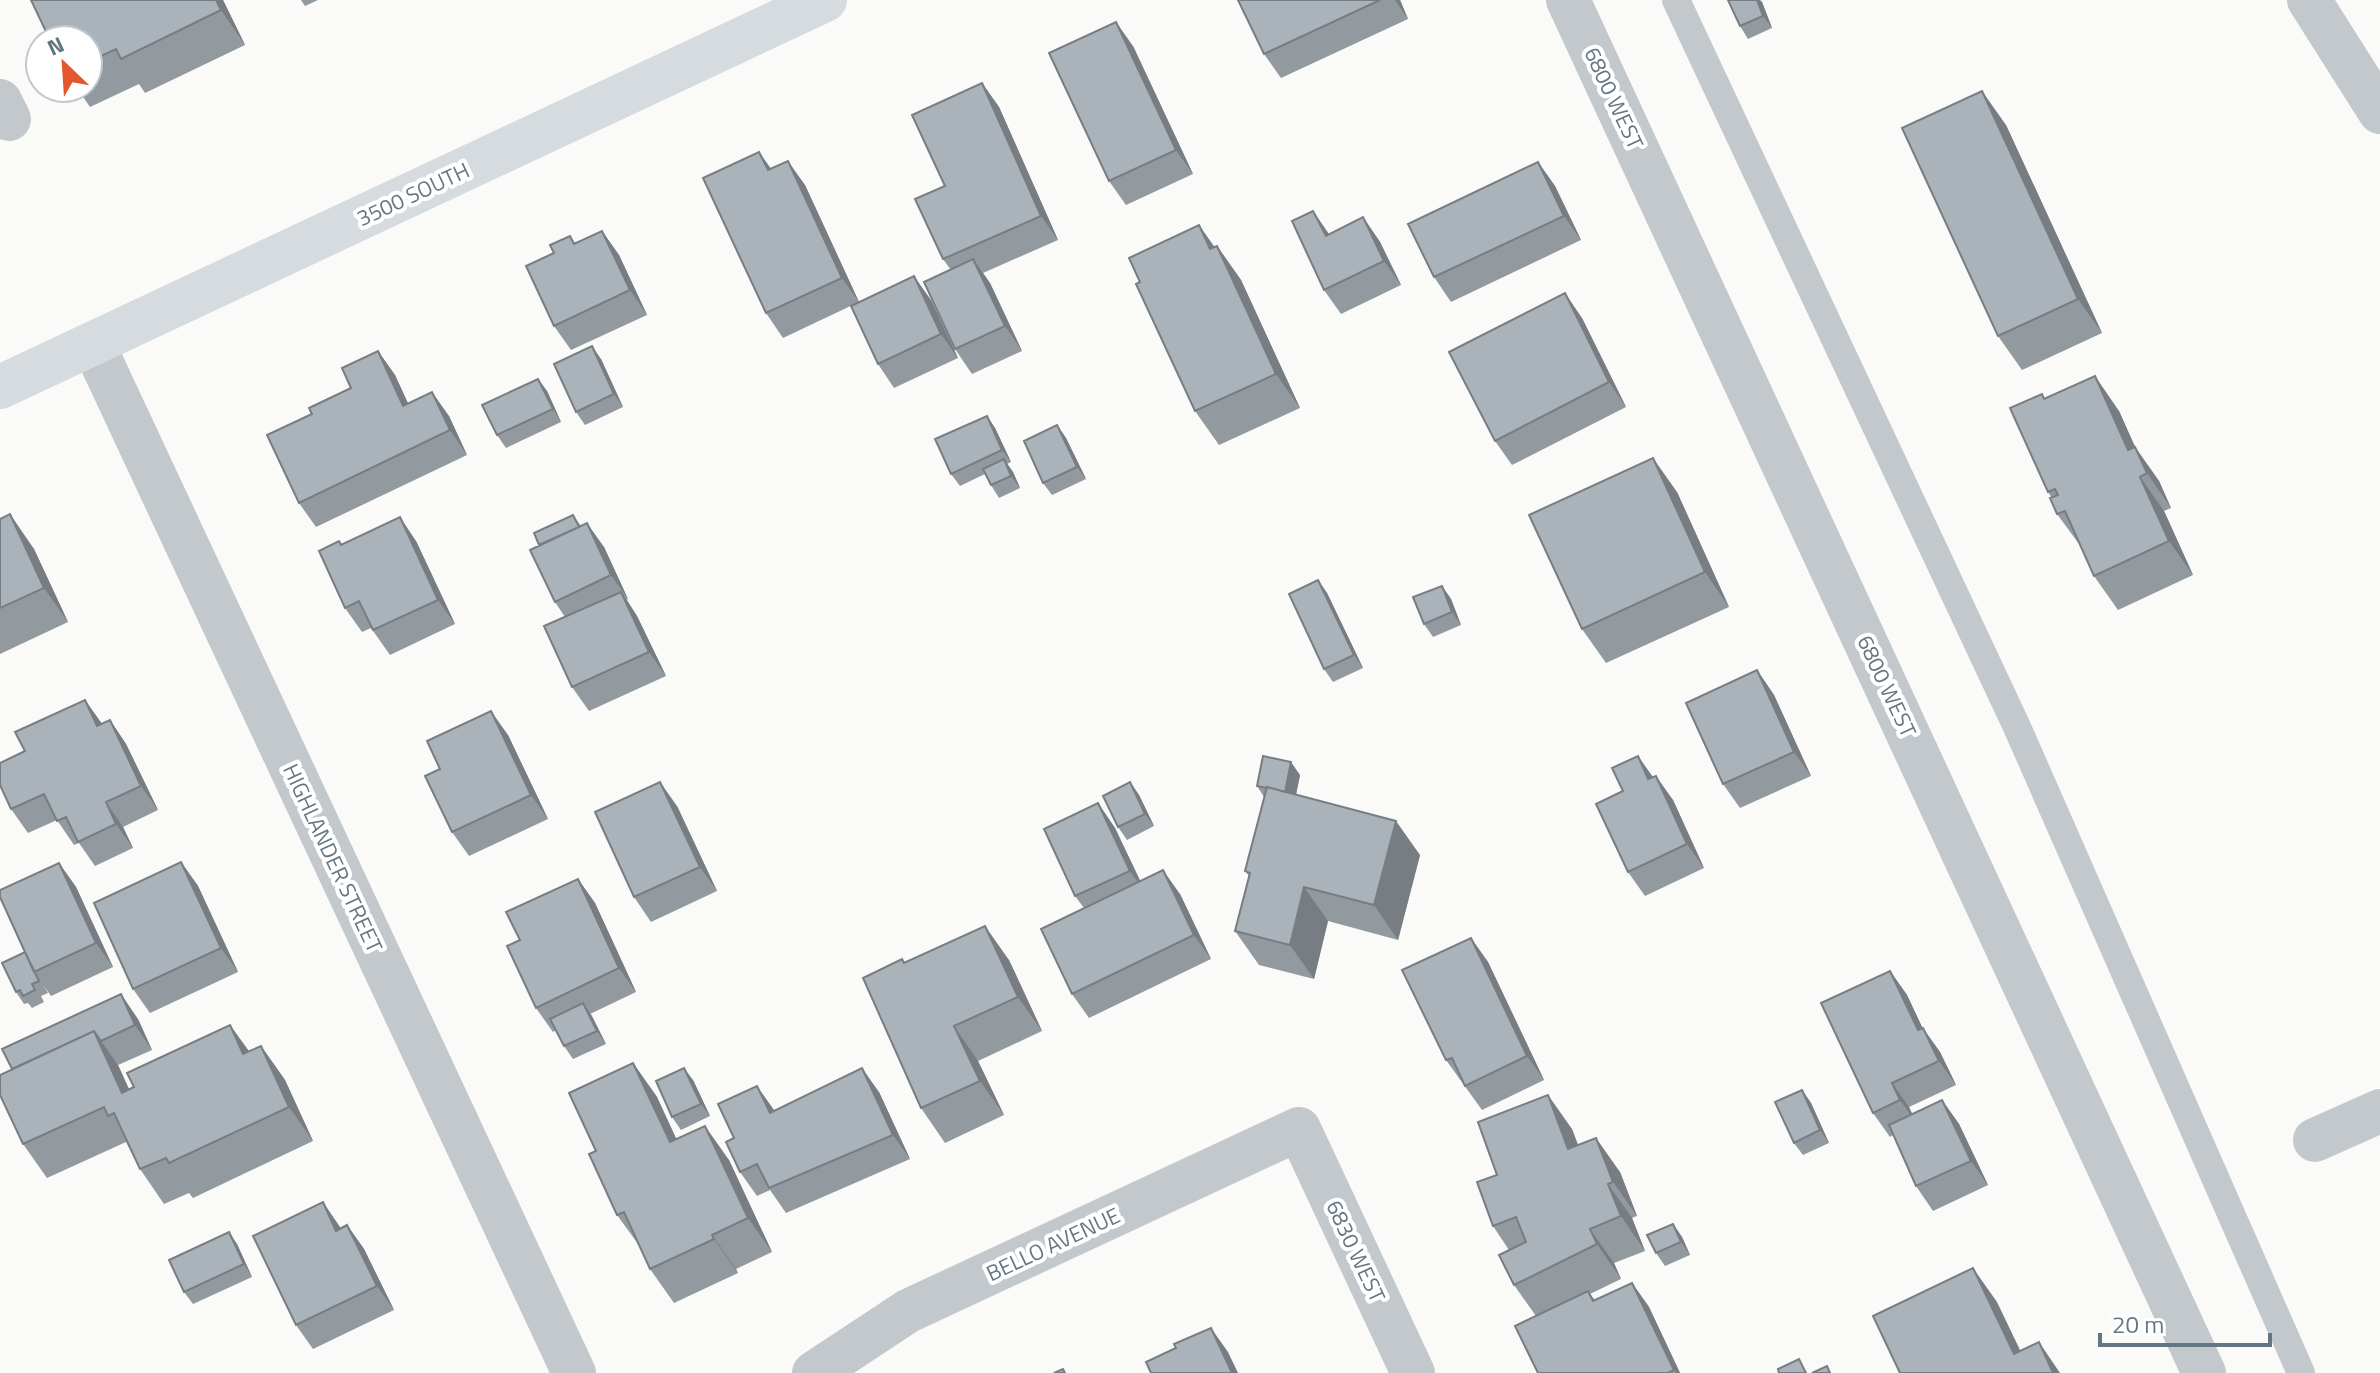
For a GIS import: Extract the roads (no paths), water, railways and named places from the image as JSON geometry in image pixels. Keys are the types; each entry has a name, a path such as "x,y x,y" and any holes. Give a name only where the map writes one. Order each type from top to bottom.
{"main road":[{"name":"3500 SOUTH","path":"0,387 825,0"}],"street":[{"name":"6800 WEST","path":"1568,0 2204,1373"},
{"path":"2309,0 2380,112"},
{"name":"HIGHLANDER STREET","path":"93,344 574,1373"},
{"path":"2315,1140 2380,1111"},
{"name":"BELLO AVENUE","path":"814,1373 908,1311 1299,1129"},
{"name":"6830 WEST","path":"1299,1129 1413,1373"}],"lane":[{"path":"1676,0 2017,727 2301,1373"}]}
